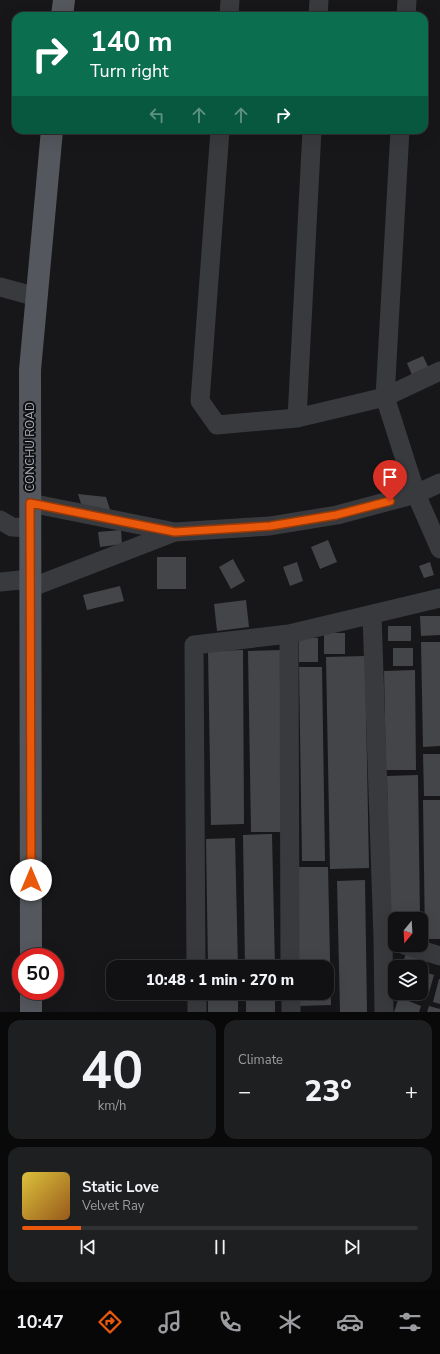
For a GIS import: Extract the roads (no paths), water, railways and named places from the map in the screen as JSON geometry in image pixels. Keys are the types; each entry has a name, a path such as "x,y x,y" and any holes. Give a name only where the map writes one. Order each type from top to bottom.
{"main road":[{"path":"62,12 64,0"},
{"name":"CONCHU ROAD","path":"31,948 30,370 52,134"},
{"path":"31,1000 31,1012"}],"street":[{"path":"229,12 230,0"},
{"path":"318,12 319,0"},
{"path":"406,12 407,0"},
{"path":"220,134 200,401 217,425 297,418 385,397 440,371"},
{"path":"297,418 312,134"},
{"path":"400,134 385,397 416,494 440,549"},
{"path":"0,287 37,296"},
{"path":"30,503 175,532 270,526 336,515 416,494 440,483"},
{"path":"0,520 12,527 30,528"},
{"path":"0,582 30,584 175,532"},
{"path":"196,960 194,645 289,634 440,598"},
{"path":"372,615 388,921"},
{"path":"289,634 290,960"},
{"path":"384,1012 388,952"},
{"path":"427,952 440,956"},
{"path":"196,1000 197,1012"},
{"path":"291,1000 291,1012"}]}
